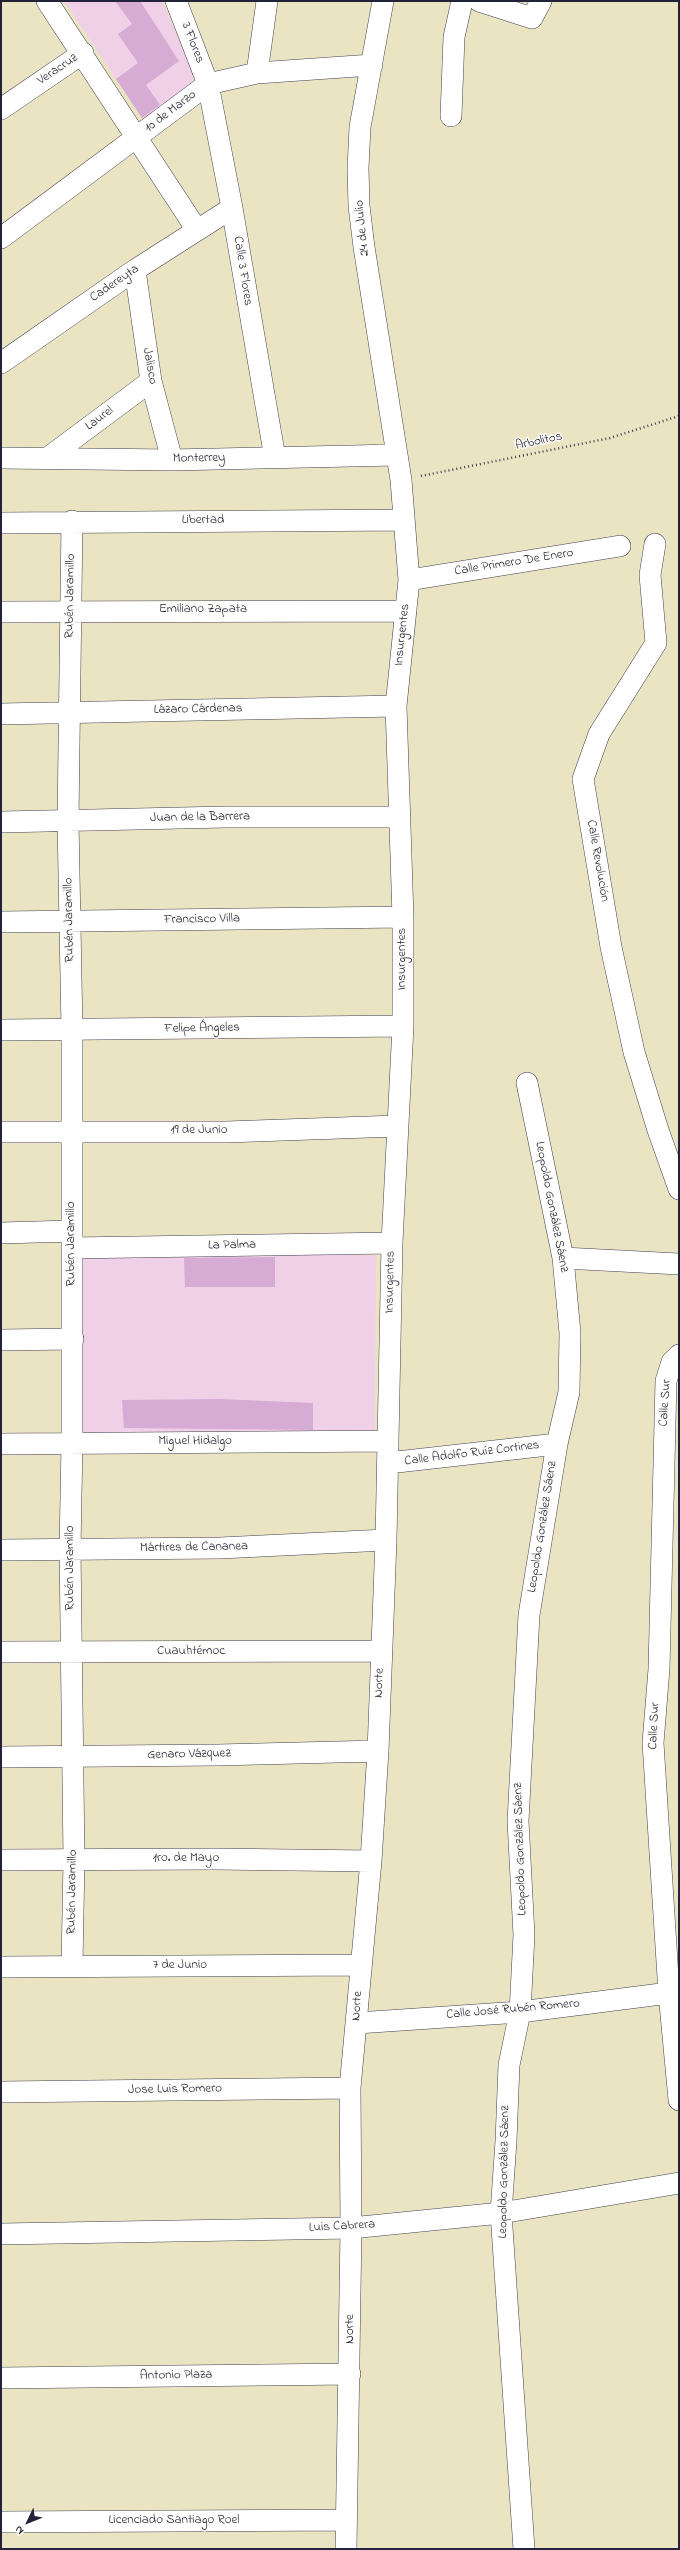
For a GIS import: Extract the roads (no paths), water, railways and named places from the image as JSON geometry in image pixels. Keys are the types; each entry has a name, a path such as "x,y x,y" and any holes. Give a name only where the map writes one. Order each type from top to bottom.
{"street":[{"name":"Veracruz","path":"1,109 83,53 48,1"},
{"name":"3 Flores","path":"176,1 208,84"},
{"path":"257,73 267,1"},
{"name":"24 de Julio","path":"383,1 360,127 359,206 396,456"},
{"path":"451,116 454,37 462,1"},
{"path":"479,1 526,18 532,18 540,5"},
{"path":"83,53 198,230"},
{"name":"10 de Marzo","path":"1,238 138,138 208,84 257,73 372,65"},
{"name":"Calle 3 Flores","path":"208,84 232,208 275,458"},
{"name":"Cadereyta","path":"1,363 135,270 232,208"},
{"name":"Jalisco","path":"135,270 151,381 172,460"},
{"name":"Laurel","path":"49,457 151,381"},
{"name":"Monterrey","path":"1,458 49,457 172,460 396,456"},
{"name":"Insurgentes","path":"388,1463 392,1243 403,1026 403,917 396,706 409,580 401,480 396,456"},
{"name":"Libertad","path":"1,523 72,521 404,520"},
{"name":"Rubén Jaramillo","path":"72,521 68,821 72,1030 73,1339 70,1549 74,1859 72,1966"},
{"name":"Calle Revolución","path":"655,544 650,575 656,643 599,734 583,779 611,947 634,1052 658,1130 679,1189"},
{"name":"Calle Primero De Enero","path":"409,580 620,546"},
{"name":"Emiliano Zapata","path":"1,612 70,610 406,611"},
{"name":"Lázaro Cárdenas","path":"1,714 396,706"},
{"name":"Juan de la Barrera","path":"1,822 399,817"},
{"name":"Francisco Villa","path":"1,922 403,917"},
{"name":"Felipe Ángeles","path":"1,1030 403,1026"},
{"name":"Leopoldo González Sáenz","path":"524,2549 501,2213 509,2065 520,2012 524,1935 518,1821 519,1776 529,1615 557,1444 569,1392 570,1333 563,1258 527,1083"},
{"name":"19 de Junio","path":"1,1132 226,1132 397,1126"},
{"name":"La Palma","path":"1,1233 72,1240 392,1243"},
{"path":"563,1258 679,1264"},
{"path":"1,1340 73,1339"},
{"name":"Calle Sur","path":"678,2094 669,1993 653,1743 671,1488 662,1460 666,1381 672,1362 679,1355"},
{"name":"Miguel Hidalgo","path":"1,1444 388,1441"},
{"name":"Calle Adolfo Ruíz Cortines","path":"388,1463 557,1444"},
{"name":"Norte","path":"346,2549 352,2228 350,2088 357,2023 360,1965 371,1861 378,1751 388,1463"},
{"name":"Mártires de Cananea","path":"1,1550 220,1548 386,1540"},
{"name":"Cuauhtémoc","path":"1,1652 382,1651"},
{"name":"Genaro Vázquez","path":"1,1757 218,1755 378,1751"},
{"name":"1ro. de Mayo","path":"1,1860 371,1861"},
{"name":"7 de Junio","path":"1,1967 360,1965"},
{"name":"Calle José Rubén Romero","path":"357,2023 520,2012 669,1993"},
{"name":"Jose Luis Romero","path":"1,2092 350,2088"},
{"name":"Luis Cabrera","path":"1,2234 352,2228 501,2213 679,2183"},
{"name":"Antonio Plaza","path":"1,2378 350,2374"},
{"name":"Licenciado Santiago Roel","path":"1,2522 346,2520"}]}
